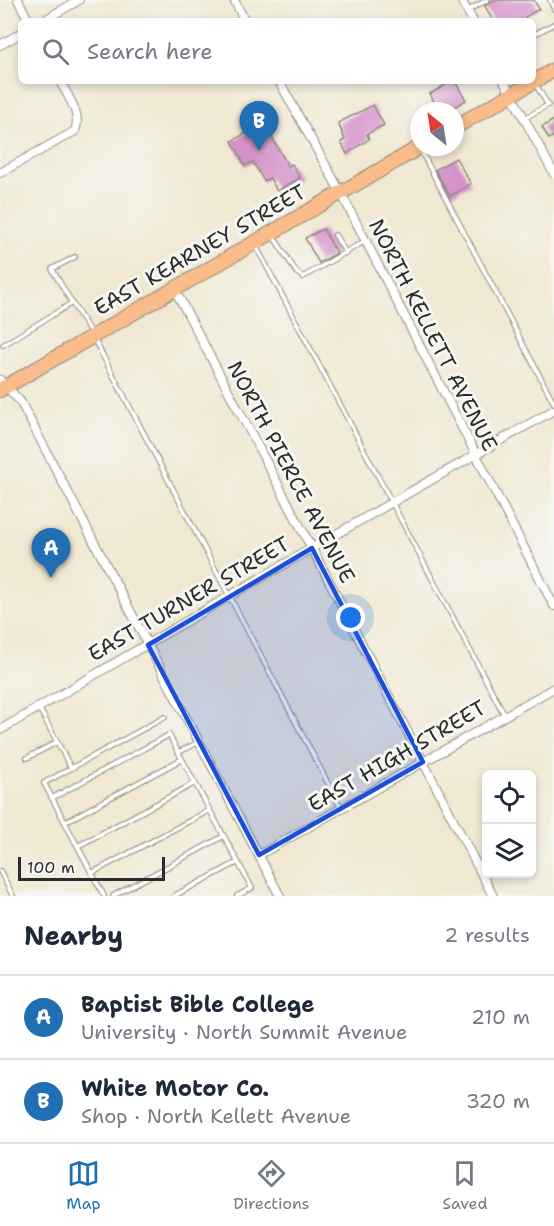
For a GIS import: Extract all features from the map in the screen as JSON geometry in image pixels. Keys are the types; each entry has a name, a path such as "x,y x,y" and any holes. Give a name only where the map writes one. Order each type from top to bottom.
{"main road":[{"path":"536,80 554,70"},
{"path":"464,122 529,84"},
{"name":"EAST KEARNEY STREET","path":"2,385 92,336 410,153"}],"street":[{"path":"18,0 27,18"},
{"path":"47,18 79,0"},
{"path":"234,0 243,18"},
{"path":"461,0 470,18"},
{"path":"0,45 18,35"},
{"path":"0,173 75,131 79,123 78,115 62,84"},
{"name":"NORTH KELLETT AVENUE","path":"281,84 341,193 474,455 554,606"},
{"path":"506,84 554,174"},
{"name":"NORTH PIERCE AVENUE","path":"174,288 492,896"},
{"path":"2,385 20,401 280,896"},
{"name":"EAST TURNER STREET","path":"0,730 554,410"},
{"name":"EAST HIGH STREET","path":"259,855 554,688"}],"lane":[{"path":"467,11 487,0"},
{"path":"550,0 554,9"},
{"path":"536,33 554,24"},
{"path":"524,118 548,105 536,84"},
{"path":"425,156 554,403"},
{"path":"271,233 297,273 303,277 365,241"},
{"path":"335,235 346,253"},
{"path":"254,242 505,716"},
{"path":"75,257 52,269 92,336 341,808"},
{"path":"3,345 72,303"},
{"path":"39,708 71,768"},
{"path":"104,896 44,783 165,717"},
{"path":"52,798 169,735 252,888 237,896"},
{"path":"27,758 57,742"},
{"path":"178,752 199,742"},
{"path":"65,822 182,759"},
{"path":"78,846 195,783"},
{"path":"92,873 210,810"},
{"path":"113,896 224,836"},
{"path":"174,896 237,862"},
{"path":"0,871 13,896"}],"highlighted area":[{"path":"312,548 423,762 259,855 148,645"}],"building":[{"path":"494,0 534,0 539,9 525,18 491,18 485,6"},
{"path":"447,84 457,84 466,100 463,102 434,102 430,94"},
{"path":"373,105 384,125 367,134 369,139 347,154 341,142 345,140 338,123"},
{"path":"554,120 554,136 549,139 542,127"},
{"path":"264,123 288,166 292,164 300,178 277,191 270,178 264,181 253,162 245,166 232,141"},
{"path":"456,158 471,184 450,196 435,170"},
{"path":"323,229 337,253 319,263 305,238"}],"place":[{"name":"White Motor Co.","path":"259,151"},
{"name":"Baptist Bible College","path":"51,578"}]}
